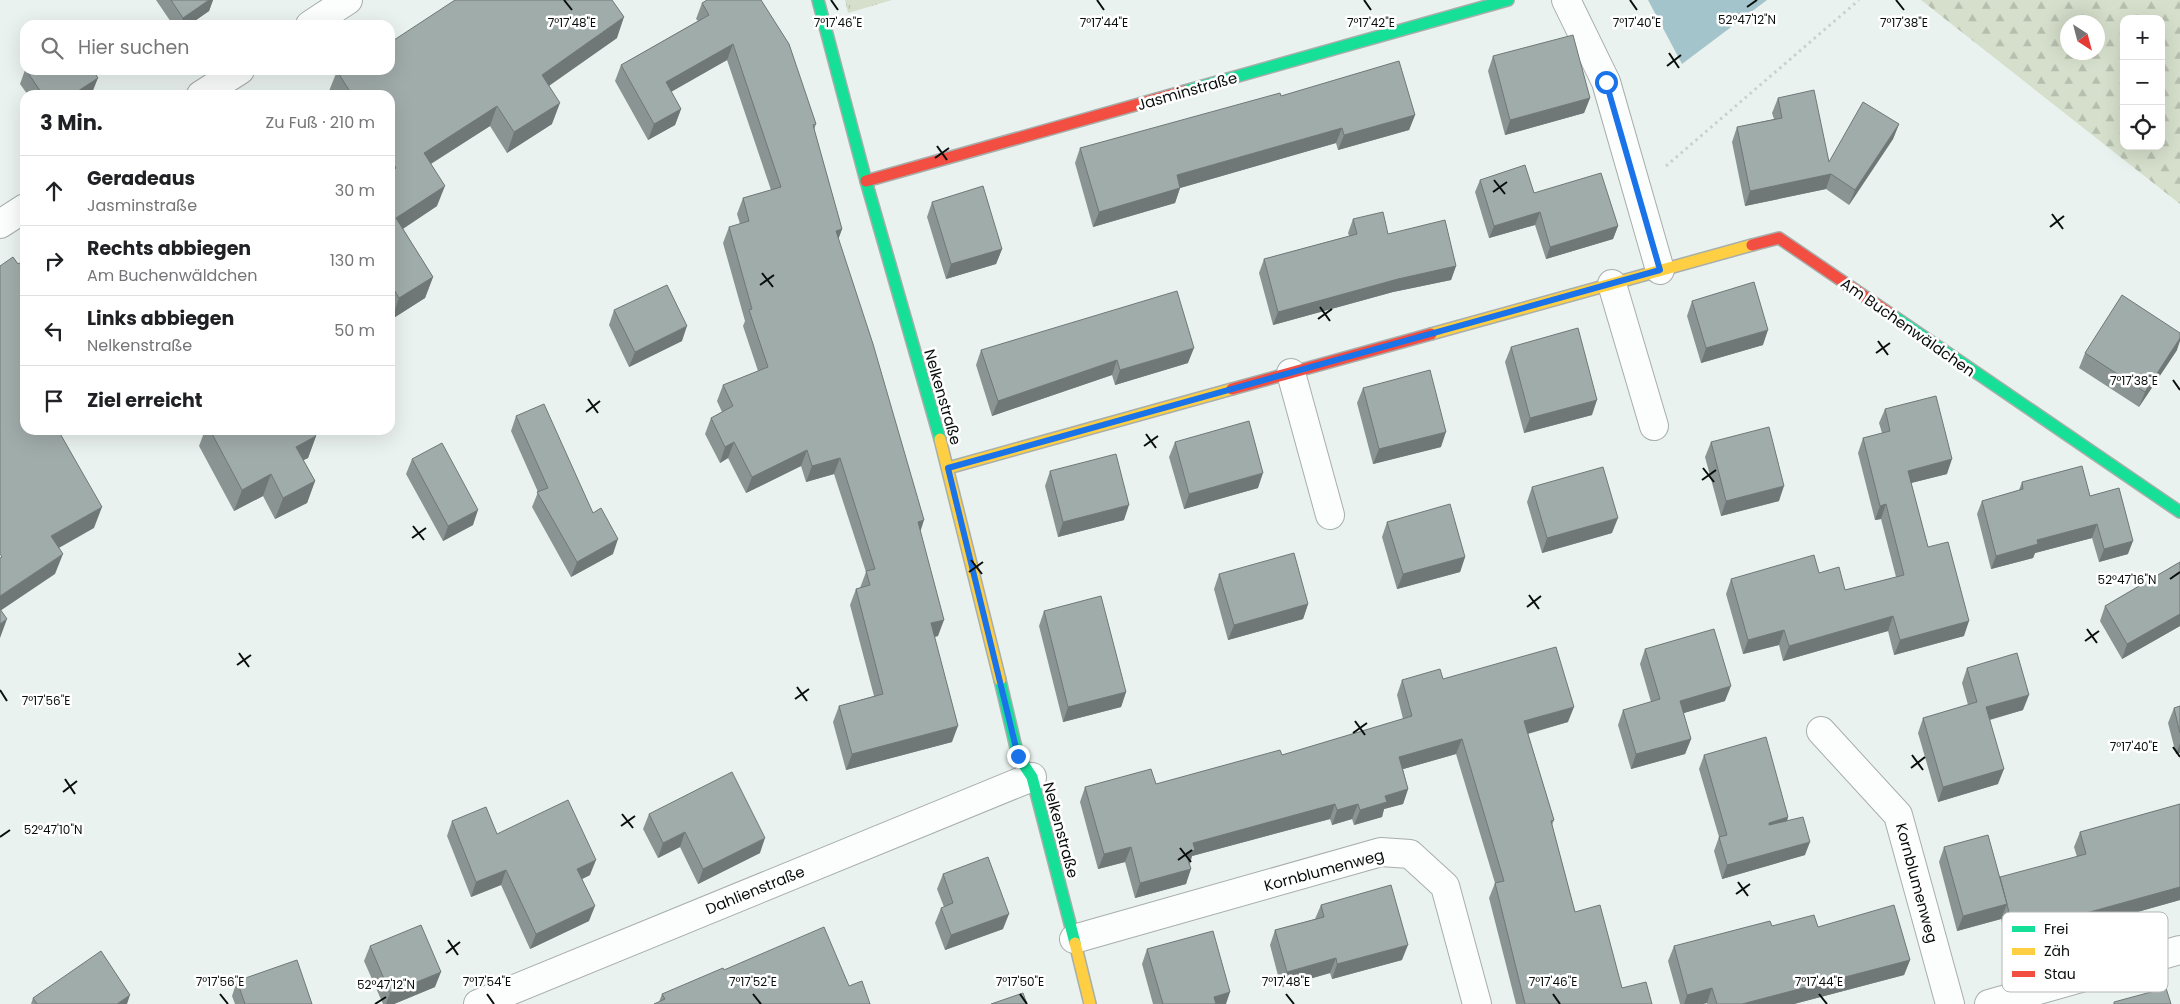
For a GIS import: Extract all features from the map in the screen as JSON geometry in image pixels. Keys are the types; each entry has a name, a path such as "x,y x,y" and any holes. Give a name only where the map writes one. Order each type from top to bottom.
{"street":[{"path":"318,20 348,0"},
{"name":"Nelkenstraße","path":"818,0 866,181 948,468 1018,756 1032,777 1090,1004"},
{"name":"Jasminstraße","path":"866,181 1508,0"},
{"path":"1566,0 1606,82 1660,270"},
{"path":"209,90 232,75"},
{"path":"0,224 20,211"},
{"name":"Am Buchenwäldchen","path":"948,468 1779,238 2180,512"},
{"path":"1612,284 1654,426"},
{"path":"1292,373 1330,515"},
{"name":"Kornblumenweg","path":"1821,730 1898,815 1950,1004"},
{"name":"Dahlienstraße","path":"478,1004 1032,777"},
{"name":"Kornblumenweg","path":"1074,940 1381,852 1410,854 1445,886 1477,1004"},
{"path":"1989,1004 2031,992"}],"path":[{"path":"1637,191 1859,0"}],"green space":[{"path":"845,0 892,0 848,13"},
{"path":"1921,0 2180,0 2180,204"}],"water":[{"path":"1648,0 1767,0 1682,64"}],"building":[{"path":"171,0 209,0 183,18"},
{"path":"455,0 612,0 624,17 542,75 560,103 514,132 497,106 424,153 445,186 396,218 433,277 399,298 395,291 395,90 349,90 340,75 395,75 395,39"},
{"path":"707,0 761,0 789,44 816,124 813,125 842,229 836,231 873,344 924,520 918,522 944,620 931,623 958,726 852,754 839,706 883,694 856,589 870,585 866,571 875,569 840,458 812,466 807,450 752,477 734,442 725,447 711,418 733,406 723,385 768,367 749,310 752,309 729,227 749,221 743,198 781,187 733,44 666,82 681,109 654,124 621,65 709,15 702,3"},
{"path":"1573,35 1590,98 1510,120 1493,56"},
{"path":"1399,61 1415,115 1344,135 1342,128 1177,175 1180,188 1099,212 1080,148 1280,93 1281,96"},
{"path":"29,75 96,75 98,78 80,90 40,90"},
{"path":"1814,90 1829,162 1863,102 1899,124 1855,190 1831,174 1750,191 1737,127 1782,118 1778,98"},
{"path":"1525,165 1534,193 1601,173 1618,226 1550,247 1540,212 1494,226 1480,180"},
{"path":"983,186 1002,249 951,264 932,202"},
{"path":"1383,212 1388,234 1445,220 1456,266 1398,279 1278,312 1264,259 1357,234 1353,219"},
{"path":"13,257 18,264 20,263 20,435 61,435 102,507 51,536 63,554 0,596 0,558 2,557 0,554 0,266"},
{"path":"1754,282 1768,330 1706,348 1692,301"},
{"path":"667,285 687,326 635,352 614,310"},
{"path":"1177,291 1194,348 1120,370 1117,360 998,401 981,350"},
{"path":"2122,295 2180,333 2180,338 2145,392 2085,353"},
{"path":"1578,328 1597,400 1530,418 1511,347"},
{"path":"1430,370 1446,432 1379,449 1363,388"},
{"path":"1936,396 1952,459 1908,471 1928,547 1948,542 1969,621 1900,640 1893,616 1789,646 1784,630 1748,640 1731,579 1814,555 1819,573 1839,567 1845,590 1904,575 1886,504 1880,506 1863,438 1890,431 1885,409"},
{"path":"544,404 593,513 601,508 618,539 577,562 537,492 548,488 516,416"},
{"path":"1249,421 1263,473 1189,494 1175,442"},
{"path":"1769,427 1784,486 1726,501 1711,442"},
{"path":"213,435 315,435 296,447 315,481 283,498 271,474 242,490"},
{"path":"442,443 478,510 448,526 412,459"},
{"path":"1116,454 1129,505 1063,522 1050,471"},
{"path":"2082,466 2090,496 2119,488 2133,541 2104,549 2097,524 2037,540 2038,544 1996,556 1982,501 2023,489 2022,482"},
{"path":"1603,467 1618,518 1547,538 1532,487"},
{"path":"1450,504 1465,557 1403,574 1387,522"},
{"path":"1294,553 1308,604 1234,625 1219,574"},
{"path":"2180,562 2180,614 2127,644 2105,606"},
{"path":"1101,596 1126,692 1068,707 1044,611"},
{"path":"0,609 7,619 0,624"},
{"path":"1714,629 1731,686 1680,701 1691,739 1636,754 1623,710 1660,699 1645,649"},
{"path":"1556,647 1574,707 1524,721 1554,820 1551,821 1575,912 1600,905 1622,988 1646,982 1652,1004 1525,1004 1495,883 1504,881 1462,739 1399,757 1408,789 1385,796 1387,802 1360,810 1358,804 1337,810 1335,804 1193,843 1195,850 1186,853 1191,869 1140,883 1131,847 1104,854 1085,787 1151,769 1156,784 1280,750 1282,755 1412,716 1402,680 1440,669 1443,679"},
{"path":"2017,653 2029,695 1986,707 2004,769 1943,787 1923,718 1977,702 1967,668"},
{"path":"2180,706 2180,733 2174,708"},
{"path":"1766,737 1788,817 1769,823 1769,825 1803,817 1810,842 1727,865 1719,837 1727,835 1704,755"},
{"path":"732,772 765,838 703,869 685,832 663,843 649,814"},
{"path":"568,800 596,860 577,869 595,906 536,934 506,870 476,882 452,821 486,807 497,834"},
{"path":"2180,804 2180,887 2090,912 2009,912 2000,877 2086,854 2080,832"},
{"path":"1988,835 2007,904 1963,916 1944,847"},
{"path":"988,857 1009,914 951,935 941,908 953,903 943,874"},
{"path":"1391,885 1408,945 1337,964 1336,958 1287,972 1275,930 1324,917 1321,905"},
{"path":"1894,905 1910,960 1742,1004 1717,1004 1712,988 1687,995 1674,946 1770,921 1772,926 1814,915 1818,927"},
{"path":"421,925 441,972 390,993 370,946"},
{"path":"824,927 849,986 862,981 870,1004 654,1004 665,999 662,994 723,968 724,970"},
{"path":"1213,931 1230,992 1214,997 1216,1004 1163,1004 1147,949"},
{"path":"101,951 130,995 117,1004 37,1004 33,998"},
{"path":"297,960 312,1004 245,1004 237,981"},
{"path":"2151,992 2167,992 2171,1004 2114,1004 2114,1002"},
{"path":"1023,993 1027,1004 991,1004"}],"traffic: fast":[{"path":"818,0 866,181 940,439"},
{"path":"1185,91 1508,0"},
{"path":"1892,315 2180,512"},
{"path":"1000,680 1018,756 1032,777 1075,943"}],"traffic: slow":[{"path":"1431,334 1752,245"},
{"path":"948,468 1232,389"},
{"path":"940,439 1000,680"},
{"path":"1075,943 1090,1004"}],"traffic: jam":[{"path":"866,181 1185,91"},
{"path":"1752,245 1779,238 1892,315"},
{"path":"1232,389 1431,334"}],"route":[{"path":"1018,756 948,468 1660,270 1606,82"}]}
